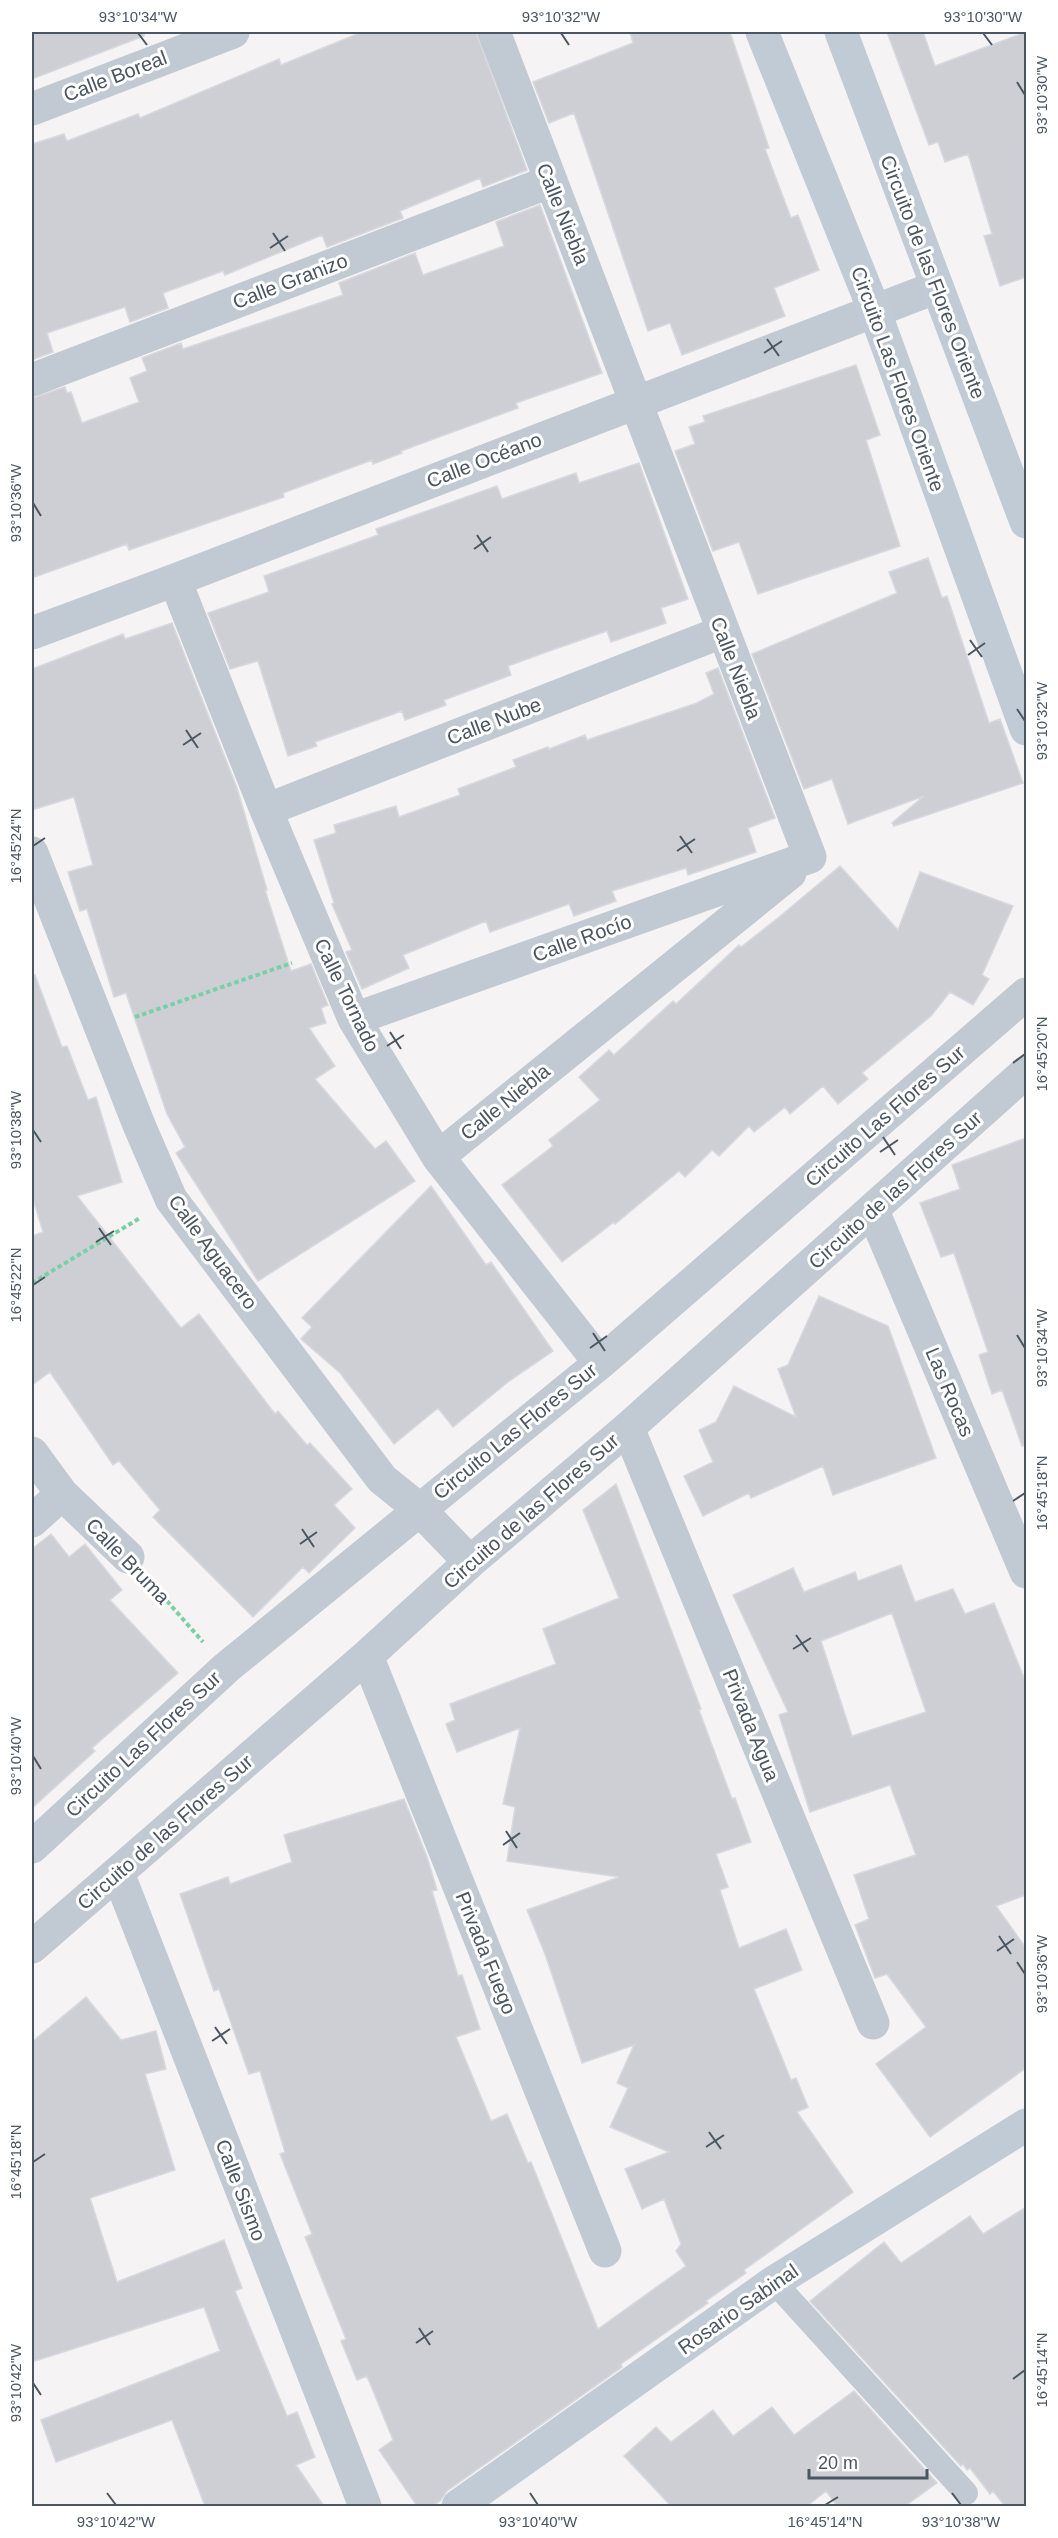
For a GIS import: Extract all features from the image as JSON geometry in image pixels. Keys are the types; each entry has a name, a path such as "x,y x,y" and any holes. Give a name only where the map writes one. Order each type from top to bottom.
{"main road":[{"name":"Circuito Las Flores Oriente","path":"762,32 875,312 1026,729"},
{"name":"Circuito de las Flores Oriente","path":"841,32 1026,522"},
{"name":"Rosario Sabinal","path":"458,2506 774,2282 1026,2124"}],"street":[{"name":"Calle Boreal","path":"32,109 232,32"},
{"name":"Calle Niebla","path":"438,1157 810,857 722,632 637,401 549,182 494,32"},
{"name":"Calle Granizo","path":"32,380 549,182"},
{"name":"Calle Océano","path":"32,633 937,287"},
{"name":"Calle Tornado","path":"175,580 266,810 354,1019 438,1157 600,1363"},
{"name":"Calle Nube","path":"266,810 722,632"},
{"name":"Calle Aguacero","path":"32,853 40,900 102,1029 139,1125 171,1199 382,1479 418,1508 470,1562"},
{"name":"Calle Rocío","path":"354,1019 810,857"},
{"name":"Circuito Las Flores Sur","path":"32,1846 226,1668 418,1508 600,1363 1026,994"},
{"name":"Circuito de las Flores Sur","path":"32,1947 367,1656 470,1562 628,1428 1026,1072"},
{"name":"Las Rocas","path":"873,1211 1026,1572"},
{"name":"Privada Agua","path":"628,1428 873,2023"},
{"name":"Calle Bruma","path":"32,1453 62,1494 128,1557"},
{"path":"32,1521 62,1494"},
{"name":"Privada Fuego","path":"367,1656 605,2251"},
{"name":"Calle Sismo","path":"118,1873 365,2506"}],"lane":[{"path":"774,2282 966,2493"}],"path":[{"path":"102,1029 324,952"},
{"path":"32,1282 171,1199"},
{"name":"Calle Bruma","path":"128,1557 226,1668"}],"building":[{"path":"32,32 144,32 144,36 32,79"},
{"path":"362,32 476,32 527,170 483,187 480,178 400,211 403,218 327,247 322,235 225,275 223,271 163,293 168,308 130,322 125,307 47,333 53,352 32,360 32,144 64,134 67,141 138,114 140,118 279,59 281,65"},
{"path":"630,32 730,32 769,148 765,149 791,218 798,215 819,270 774,288 785,316 682,355 670,323 648,331 574,113 549,123 533,82 633,43"},
{"path":"887,32 923,32 935,66 1026,32 1026,277 1000,286 984,236 992,234 968,154 945,162 938,142 929,145"},
{"path":"540,205 602,373 516,403 518,408 401,451 402,453 373,464 372,460 283,493 284,497 129,550 127,544 32,578 32,398 65,387 67,393 71,392 82,423 139,402 130,378 147,371 142,358 181,343 183,349 343,295 339,283 415,253 423,275 504,246 496,222"},
{"path":"856,365 880,435 866,440 900,546 758,594 739,542 713,551 675,451 695,444 689,427 705,422 703,416"},
{"path":"639,463 688,599 661,608 666,623 611,642 607,631 552,650 508,666 511,675 444,700 446,705 405,720 402,711 315,742 317,746 288,756 258,661 230,669 208,613 269,592 264,576 378,535 376,529 497,486 502,499 576,473 579,483"},
{"path":"928,558 942,598 947,596 989,723 1000,719 1023,783 894,826 892,823 924,796 848,824 832,779 804,789 752,654 897,593 889,572"},
{"path":"172,623 237,788 267,890 265,890 291,971 311,964 328,1005 321,1008 326,1023 309,1028 335,1066 315,1079 375,1149 386,1141 415,1181 258,1281 176,1153 185,1147 167,1114 126,993 114,997 87,909 80,911 68,872 93,865 74,797 32,810 32,669 123,634 125,639"},
{"path":"718,668 775,818 748,828 756,852 688,875 686,868 612,891 616,901 574,916 569,904 490,932 486,921 403,955 409,968 362,989 346,952 352,950 332,904 334,903 314,840 336,833 334,825 396,806 399,817 460,795 458,789 516,767 513,760 548,747 549,749 585,735 587,740 697,703 714,694 706,673"},
{"path":"840,866 898,930 920,872 1013,906 982,975 989,979 973,1005 950,992 931,1016 862,1073 868,1079 838,1104 823,1086 790,1114 785,1107 754,1132 749,1126 719,1156 712,1150 685,1177 679,1171 615,1224 614,1222 562,1262 502,1185 553,1146 549,1140 600,1100 579,1077 609,1050 614,1055 673,1001 676,1004 739,945 741,947"},
{"path":"32,975 35,975 62,1047 67,1046 88,1100 96,1097 122,1182 77,1196 181,1328 199,1314 275,1414 278,1411 307,1445 310,1443 352,1489 334,1505 355,1528 309,1573 303,1567 253,1617 153,1517 160,1510 119,1461 113,1465 50,1372 32,1385 32,1236 43,1232 32,1196"},
{"path":"1026,1138 1026,1445 1022,1446 1002,1390 992,1394 979,1355 988,1352 954,1253 941,1257 920,1203 960,1189 952,1165"},
{"path":"431,1186 486,1265 491,1262 553,1351 508,1382 453,1427 438,1408 394,1444 340,1373 301,1339 312,1327 302,1318"},
{"path":"819,1296 888,1326 936,1458 833,1495 823,1466 751,1498 749,1493 703,1516 684,1476 713,1462 699,1430 716,1422 734,1386 796,1417 778,1369 788,1365"},
{"path":"616,1484 701,1709 699,1710 732,1799 735,1798 751,1842 716,1854 728,1887 720,1890 739,1948 786,1929 802,1970 754,1989 791,2080 796,2078 808,2107 797,2112 853,2192 744,2270 746,2273 706,2301 708,2303 621,2364 622,2367 447,2491 440,2501 432,2506 417,2506 379,2450 393,2440 367,2376 357,2380 341,2341 346,2339 305,2237 312,2234 280,2154 285,2152 260,2071 249,2074 219,1989 214,1991 180,1894 228,1877 230,1884 292,1862 284,1835 404,1799 427,1857 437,1890 432,1891 458,1976 462,1975 480,2029 456,2037 491,2121 507,2114 528,2163 531,2162 598,2329 686,2266 676,2251 681,2244 664,2199 642,2209 625,2169 669,2152 610,2127 628,2088 617,2083 634,2045 582,2063 545,1954 527,1910 619,1877 507,1861 515,1807 503,1804 520,1728 457,1752 446,1724 455,1720 450,1704 556,1664 543,1629 619,1598 583,1510"},
{"path":"51,1534 69,1557 85,1544 122,1590 110,1600 178,1673 92,1748 95,1751 32,1808 32,1549"},
{"path":"901,1565 915,1602 953,1589 965,1614 994,1603 1026,1683 1026,1895 996,1906 1026,1948 1026,2068 930,2137 876,2064 926,2027 887,1974 875,1978 855,1925 869,1919 854,1875 916,1855 890,1785 810,1812 779,1715 788,1712 733,1595 793,1568 804,1592 855,1572 858,1581","holes":["892,1613 926,1712 852,1736 821,1641"]},
{"path":"86,1997 121,2040 156,2031 166,2069 145,2074 175,2170 90,2198 117,2282 224,2240 242,2288 235,2291 287,2416 297,2412 315,2457 296,2465 324,2506 205,2506 172,2420 56,2462 41,2420 220,2351 204,2307 32,2362 32,2042"},
{"path":"1026,2207 1026,2506 1005,2506 993,2491 990,2494 970,2468 967,2470 963,2464 961,2466 810,2301 884,2242 901,2263 970,2216 983,2234"},
{"path":"854,2391 937,2483 905,2506 837,2506 826,2491 807,2506 671,2506 624,2456 656,2427 671,2442 713,2410 733,2436 772,2407 794,2435"}]}
